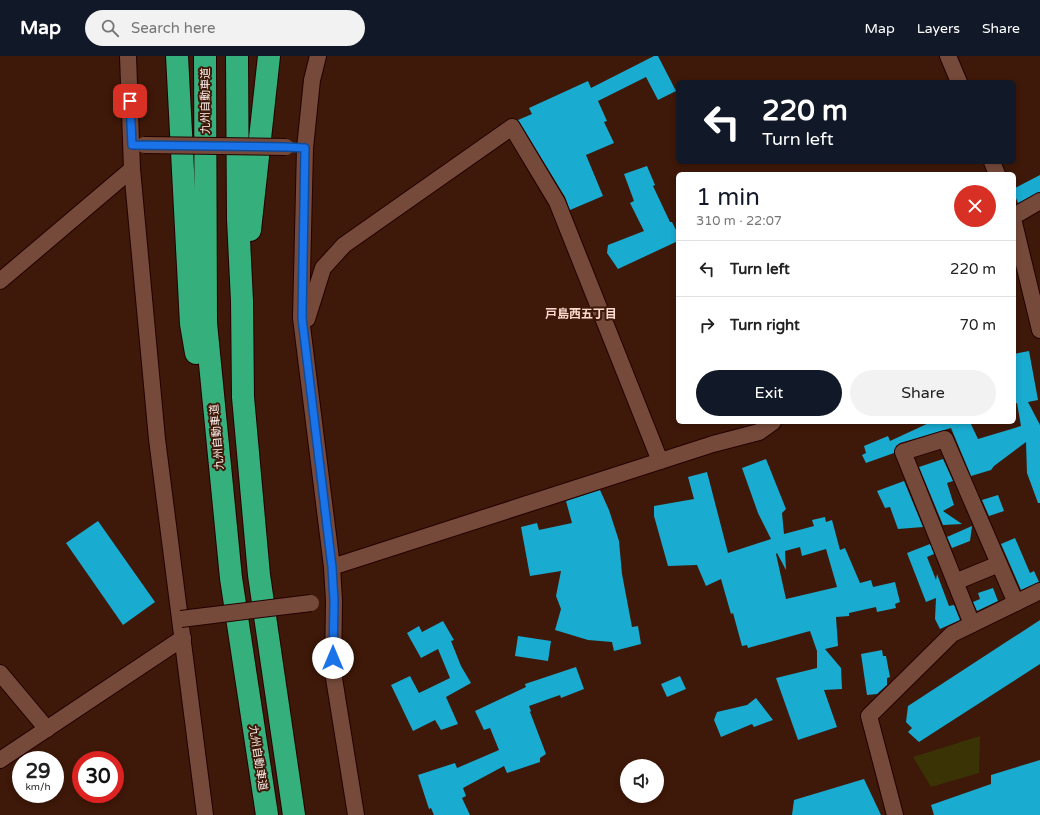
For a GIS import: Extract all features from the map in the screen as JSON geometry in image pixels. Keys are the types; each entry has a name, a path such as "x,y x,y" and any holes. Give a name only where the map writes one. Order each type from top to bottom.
{"highway":[{"path":"177,56 191,324 230,578"},
{"name":"九州自動車道","path":"205,56 206,323 230,578 267,815"},
{"path":"237,56 238,219 242,301 244,397 259,575 294,815"},
{"path":"242,301 269,56"}],"street":[{"path":"128,56 138,145 132,168 157,439 181,619 198,769 206,815"},
{"path":"318,56 312,80 305,148 302,318 332,567 334,601 333,672 356,815"},
{"path":"948,56 959,80"},
{"path":"303,332 323,268 344,245 512,127 557,202 660,461"},
{"path":"138,145 305,148"},
{"path":"0,281 132,168"},
{"path":"1016,215 1040,201"},
{"path":"1016,231 1040,330"},
{"path":"332,567 660,461 758,432 770,424"},
{"path":"972,624 903,452 945,439 1016,603"},
{"path":"955,582 999,564"},
{"path":"895,815 868,716 952,634 1040,591"},
{"path":"181,619 334,601"},
{"path":"0,760 183,638"},
{"path":"0,673 47,729"}],"shaded area":[{"path":"980,736 979,773 931,787 913,757"}],"building":[{"path":"654,56 658,56 676,91 658,100 646,77 598,101 607,121 604,122 614,143 586,155 603,196 570,210 565,197 518,120 532,114 529,108 588,81 591,88"},
{"path":"647,166 655,185 653,186 670,222 672,222 676,230 676,242 618,269 607,253 608,245 644,231 630,203 634,201 624,174"},
{"path":"1040,175 1040,192 1018,203 1016,198 1016,187"},
{"path":"1029,351 1038,400 1028,402 1040,425 1040,503 1038,503 1027,473 1026,442 994,466 991,470 971,476 951,428 900,443 896,446 894,453 866,463 862,455 866,453 864,446 888,436 890,441 927,424 971,424 978,439 1021,426 1016,403 1016,354"},
{"path":"766,459 786,509 782,513 784,534 814,526 812,520 825,517 826,522 832,520 840,550 845,548 860,583 871,580 873,587 895,582 900,602 895,604 896,608 877,612 876,607 849,613 849,616 836,617 838,646 825,649 841,668 842,689 824,690 837,727 798,740 776,678 817,668 817,651 810,631 748,648 747,645 742,646 733,613 731,614 721,579 706,586 697,565 668,566 654,516 654,506 694,499 688,477 707,472 728,553 771,539 758,513 742,468","holes":["800,547 802,556 826,549 837,587 786,599 776,554 777,553 786,570 785,551"]},
{"path":"943,459 953,481 947,483 954,505 943,511 962,524 943,525 919,467"},
{"path":"904,481 923,527 898,529 890,507 885,508 877,491"},
{"path":"600,490 609,510 619,541 622,574 632,627 638,626 641,644 614,651 612,642 588,640 555,630 561,609 556,596 561,571 530,576 521,527 537,523 539,530 572,523 566,501"},
{"path":"998,495 1004,511 989,516 982,500"},
{"path":"98,521 155,602 123,625 66,543"},
{"path":"972,526 970,541 952,548 947,537"},
{"path":"1015,538 1030,573 1034,571 1039,582 1021,590 1001,544"},
{"path":"930,544 934,554 927,557 936,580 937,574 949,606 954,605 960,620 940,629 935,619 936,598 926,602 907,553"},
{"path":"993,588 998,601 977,611 973,602 980,599 978,593"},
{"path":"1040,620 1040,664 919,742 908,732 912,728 906,722 908,706"},
{"path":"443,621 454,640 451,641 461,666 471,683 446,697 458,724 441,730 435,720 413,731 391,685 410,676 419,693 450,678 438,649 421,658 407,633 419,626 422,632"},
{"path":"518,636 551,641 548,661 515,656"},
{"path":"882,650 883,656 886,656 890,677 887,678 887,685 877,694 867,695 861,654"},
{"path":"576,667 584,689 561,698 560,695 529,706 546,754 540,758 540,762 507,773 504,766 463,788 466,796 462,798 470,815 434,815 431,808 429,809 418,775 455,763 457,768 499,750 490,728 484,730 475,711 526,687 525,684"},
{"path":"680,676 686,689 667,697 661,684"},
{"path":"756,698 773,720 754,727 752,724 721,737 714,720 717,712 747,705"},
{"path":"1040,760 1040,815 934,815 931,805 991,784 991,775"},
{"path":"864,779 881,815 792,815 794,800"}],"district":[{"name":"戸島西五丁目","path":"581,314"}],"route":[{"path":"130,101 132,145 305,148 302,318 332,567 334,601 333,658"}]}
